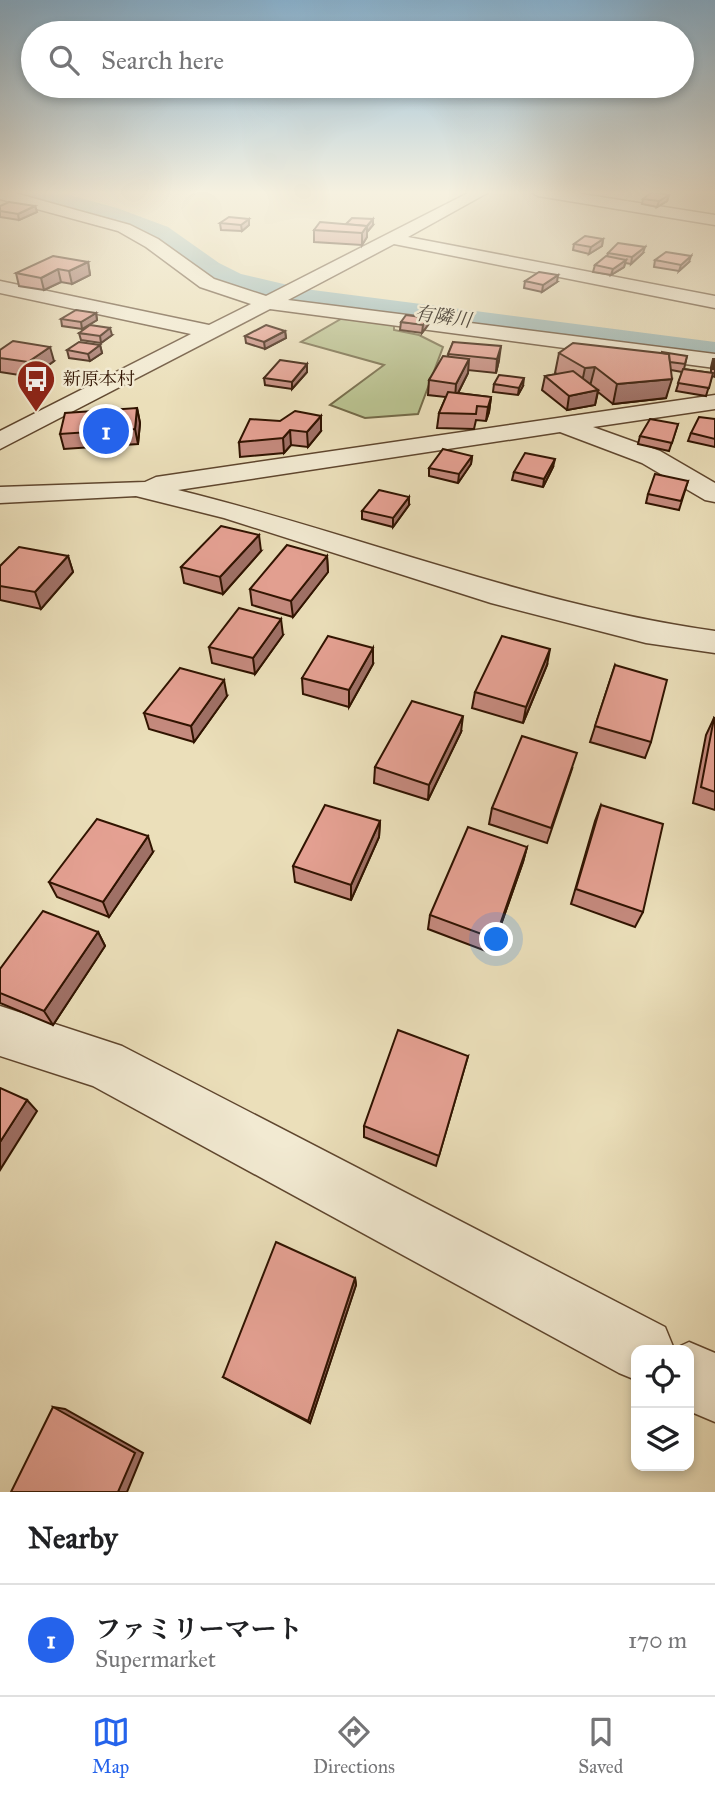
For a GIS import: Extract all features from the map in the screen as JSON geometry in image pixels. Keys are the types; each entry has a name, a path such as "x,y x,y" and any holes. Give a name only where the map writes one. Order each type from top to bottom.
{"street":[{"path":"178,262 207,283 279,298 715,361"},
{"path":"0,440 350,262"},
{"path":"509,262 715,302"},
{"path":"0,287 212,332"},
{"path":"0,306 28,294"},
{"path":"0,495 136,488 715,402"},
{"path":"560,424 651,457 715,494"},
{"path":"136,488 234,512 502,596 646,632 715,642"},
{"path":"0,1031 104,1064 633,1345"},
{"path":"694,1378 715,1389"}],"green space":[{"path":"346,316 394,324 394,330 419,335 443,347 418,414 365,418 330,405 384,365 301,342"}],"building":[{"path":"41,262 88,262 69,271 58,269 41,278 16,273"},
{"path":"599,262 624,262 613,269 595,265"},
{"path":"663,262 685,262 681,265"},
{"path":"539,272 558,275 543,285 525,281"},
{"path":"76,310 96,313 81,322 61,319"},
{"path":"406,315 428,318 423,325 401,322"},
{"path":"90,325 110,328 100,336 79,333"},
{"path":"266,325 285,331 264,342 245,336"},
{"path":"13,341 50,347 28,362 0,358 0,350"},
{"path":"79,342 100,345 88,354 67,350"},
{"path":"453,342 501,346 497,359 448,354"},
{"path":"573,343 669,354 672,379 617,384 595,367 585,368 559,353"},
{"path":"662,352 687,356 685,364 670,362 669,354"},
{"path":"443,356 469,359 456,384 429,380"},
{"path":"280,360 307,364 292,382 264,378"},
{"path":"683,369 713,373 709,388 678,383"},
{"path":"573,371 598,390 569,396 545,376"},
{"path":"499,375 524,378 519,388 494,384"},
{"path":"448,392 491,397 488,407 477,406 476,414 439,413"},
{"path":"137,408 135,429 60,434 65,413"},
{"path":"295,411 321,416 307,432 290,430 283,438 239,442 250,419 280,421"},
{"path":"699,417 715,419 715,439 691,433"},
{"path":"650,419 678,424 672,443 640,436"},
{"path":"443,449 472,456 459,474 429,468"},
{"path":"525,453 555,459 544,479 514,472"},
{"path":"655,474 688,481 681,501 648,494"},
{"path":"379,490 409,497 393,518 362,511"},
{"path":"221,526 259,535 220,577 181,567"},
{"path":"287,545 327,556 291,601 250,589"},
{"path":"19,547 68,556 35,592 0,586 0,566"},
{"path":"239,608 281,619 253,658 209,647"},
{"path":"328,636 373,648 349,690 302,678"},
{"path":"502,636 550,649 526,707 475,692"},
{"path":"615,665 667,680 651,742 595,726"},
{"path":"180,668 224,680 191,726 144,713"},
{"path":"412,701 463,716 429,785 375,767"},
{"path":"715,719 715,792 701,787"},
{"path":"522,736 577,753 551,828 492,808"},
{"path":"325,805 380,821 351,885 293,866"},
{"path":"601,805 663,824 643,912 576,889"},
{"path":"97,819 148,836 103,902 49,882"},
{"path":"468,827 527,847 495,939 430,915"},
{"path":"43,911 98,932 44,1011 0,993 0,969"},
{"path":"398,1030 468,1056 439,1156 364,1126"},
{"path":"0,1088 27,1100 0,1142"},
{"path":"276,1242 355,1278 308,1421 223,1377"},
{"path":"53,1407 135,1453 118,1492 11,1492"}],"waterway":[{"name":"有隣川","path":"195,262 229,281 305,300 715,354"}],"place":[{"name":"新原本村","path":"36,413"},
{"name":"ファミリーマート","path":"106,431"}]}
